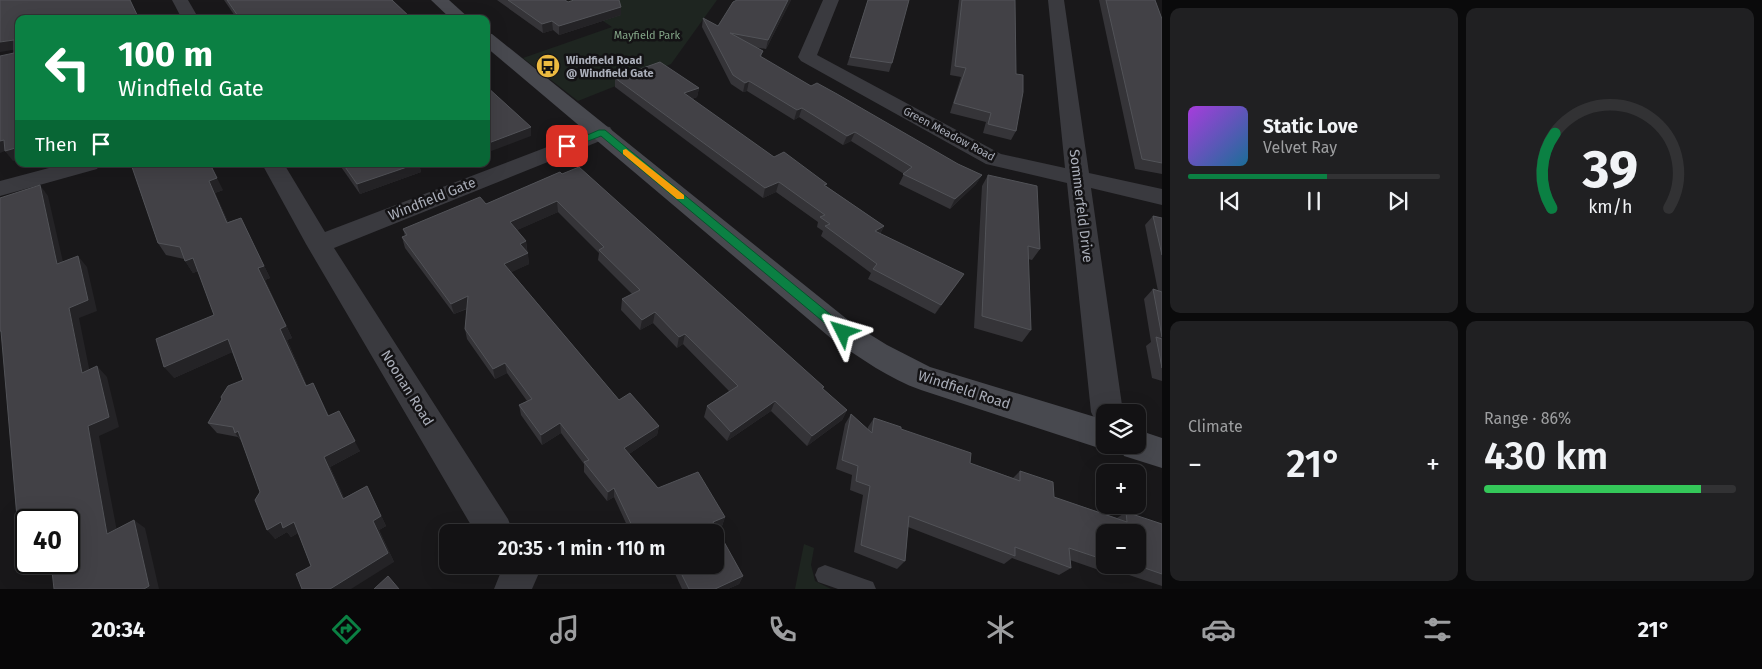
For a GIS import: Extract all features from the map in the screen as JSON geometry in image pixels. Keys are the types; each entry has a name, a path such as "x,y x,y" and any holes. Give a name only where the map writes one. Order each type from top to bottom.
{"street":[{"path":"439,0 457,15"},
{"name":"Green Meadow Road","path":"831,0 807,56 994,159 1162,198"},
{"name":"Sommerfeld Drive","path":"1056,0 1106,404"},
{"name":"Windfield Road","path":"490,41 843,332 876,354 921,377 1096,432"},
{"name":"Windfield Gate","path":"319,244 602,132"},
{"path":"0,189 78,167"},
{"name":"Noonan Road","path":"275,167 319,244 490,524"},
{"path":"1146,448 1162,453"},
{"path":"513,589 520,574"}],"lane":[{"path":"825,575 866,589"}],"green space":[{"name":"Mayfield Park","path":"572,0 717,0 671,64 578,101 523,58 612,27"},
{"path":"804,544 814,548 811,565 815,581 831,589 795,589"}],"building":[{"path":"0,0 130,0 137,15 15,15 15,148 5,151 4,140 0,141 0,56 14,53 14,40 0,42"},
{"path":"227,0 392,0 408,15 237,15"},
{"path":"508,0 565,0 568,2 574,0 619,0 621,7 559,26 552,21 542,24"},
{"path":"737,0 788,0 768,40 730,33 763,51 760,56 811,86 817,83 958,164 982,175 955,199 903,174 912,167 855,132 847,136 802,108 797,110 749,81 745,83 733,75 703,18 718,26 733,2"},
{"path":"868,0 909,0 892,63 850,57"},
{"path":"962,0 1015,0 1016,74 1023,75 1023,92 1016,131 988,124 991,113 954,103 966,68 955,66"},
{"path":"1106,0 1155,0 1162,19 1162,163 1142,159"},
{"path":"660,62 699,88 684,93 774,157 784,152 827,184 824,185 884,226 875,231 964,274 941,305 873,269 877,264 825,226 830,224 820,217 825,215 779,182 765,188 615,78"},
{"path":"490,90 531,127 490,142"},
{"path":"132,167 212,167 217,178 209,181 227,223 241,218 264,266 258,268 286,326 280,329 306,386 313,383 328,416 339,411 355,441 324,457 343,499 367,486 381,516 373,521 388,553 330,589 302,589 296,574 311,566 294,522 283,528 281,522 267,530 255,500 260,492 238,431 235,433 233,427 208,423 228,386 243,380 228,339 164,367 156,339 214,315 193,258 185,261 180,247 158,243"},
{"path":"345,167 407,167 357,184"},
{"path":"579,167 824,387 822,388 847,410 812,436 775,401 731,432 707,406 738,386 685,334 679,337 655,312 642,320 622,299 640,290 599,250 604,247 557,201 510,222 526,241 520,244 528,253 504,264 619,400 630,393 659,426 624,448 658,488 698,472 725,517 713,522 714,524 631,524 614,488 608,492 584,462 589,460 560,423 541,435 519,405 532,399 505,363 493,369 465,329 468,296 451,304 402,237 407,235 403,229 480,197 486,204 560,172 562,174"},
{"path":"988,175 1037,186 1040,249 1028,246 1031,330 982,316"},
{"path":"40,185 57,264 78,256 88,300 69,308 82,373 97,366 109,417 88,426 107,534 134,520 149,586 144,589 54,589 52,574 80,574 80,509 16,509 0,331 0,198"},
{"path":"1153,216 1162,218 1162,255"},
{"path":"1153,289 1162,292 1162,337"},
{"path":"1156,337 1162,339 1162,368"},
{"path":"851,414 872,433 874,418 901,427 901,429 971,453 970,463 1020,481 1020,471 1053,482 1054,497 1096,511 1096,514 1104,514 1127,522 1126,514 1132,514 1162,524 1162,574 1146,568 1146,524 1096,524 1096,557 1069,548 1071,568 1015,547 1015,556 909,516 905,561 861,545 870,486 856,481 858,466 842,460"},
{"path":"724,542 743,576 715,589 689,589 682,574 724,574"},
{"path":"388,576 399,589 374,589"}],"slow traffic":[{"path":"626,152 680,197"}],"place":[{"name":"Windfield Road @ Windfield Gate","path":"548,66"}],"route":[{"path":"567,146 602,132 843,332"}]}
